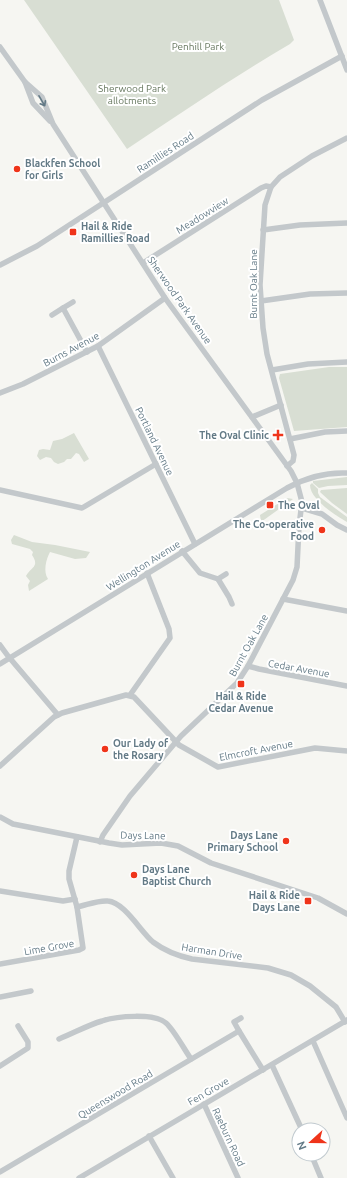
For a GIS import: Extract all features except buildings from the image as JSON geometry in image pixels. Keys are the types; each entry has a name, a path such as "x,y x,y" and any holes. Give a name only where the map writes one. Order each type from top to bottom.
{"street":[{"path":"320,0 347,70"},
{"path":"0,47 25,82 42,97 53,124"},
{"name":"Ramillies Road","path":"0,265 37,246 272,94 342,56"},
{"path":"25,82 33,103 53,124"},
{"name":"Sherwood Park Avenue","path":"53,124 165,298 287,466 297,483"},
{"name":"Burnt Oak Lane","path":"287,466 292,463 294,457 264,337 261,300 263,230 266,200 271,187 282,175 312,156 347,138"},
{"name":"Meadowview","path":"142,263 261,188 266,186 271,187"},
{"path":"263,230 300,225 347,223"},
{"path":"261,300 310,294 347,292"},
{"name":"Burns Avenue","path":"0,392 23,384 98,346 165,298"},
{"path":"52,315 73,302"},
{"path":"63,308 87,352"},
{"name":"Portland Avenue","path":"98,346 195,544"},
{"path":"272,370 308,364 347,362"},
{"path":"252,417 281,405"},
{"path":"290,439 325,432 347,431"},
{"path":"0,490 82,508 156,464"},
{"path":"297,483 320,476 347,473"},
{"name":"Burnt Oak Lane","path":"100,842 103,835 130,796 185,731 235,686 248,666 296,573 299,526 302,508 302,499 297,483"},
{"name":"Wellington Avenue","path":"0,664 182,551 297,483"},
{"path":"302,508 322,514 347,530"},
{"path":"182,551 200,573 218,579 232,604"},
{"path":"0,766 48,721 58,715 121,695 130,695 170,638 169,629 147,573"},
{"path":"218,579 226,574"},
{"path":"283,599 347,612"},
{"path":"0,645 58,715"},
{"name":"Cedar Avenue","path":"248,666 347,686"},
{"name":"Elmcroft Avenue","path":"130,695 134,697 176,742 218,768 315,748 347,751"},
{"name":"Days Lane","path":"0,817 13,824 100,842 122,844 161,843 178,846 211,863 318,898 347,914"},
{"name":"Lime Grove","path":"0,964 82,950 83,946 77,907 71,888 69,871 77,837"},
{"path":"0,891 64,901 75,899"},
{"name":"Harman Drive","path":"77,907 103,901 113,902 128,914 153,942 165,950 192,959 274,969 291,975 310,986 336,1006 346,1021"},
{"path":"0,997 31,992"},
{"path":"59,1039 105,1020 118,1018 152,1018 161,1020 169,1025 191,1059"},
{"path":"241,1018 234,1022 263,1070"},
{"name":"Fen Grove","path":"79,1178 346,1021"},
{"path":"0,1066 28,1048 28,1042 18,1026"},
{"name":"Queenswood Road","path":"0,1172 239,1031"},
{"path":"313,1041 347,1118"},
{"path":"272,1064 298,1122"},
{"name":"Raeburn Road","path":"204,1104 238,1178"},
{"path":"149,1136 173,1178"},
{"path":"314,1162 321,1178"}],"green space":[{"path":"24,0 279,0 294,40 127,149"},
{"path":"329,367 347,367 347,427 294,431 279,378 280,374"},
{"path":"74,433 89,459 84,462 79,454 76,453 71,459 67,459 58,464 51,458 46,457 40,460 37,456 39,450 50,450 53,441 62,439"},
{"path":"347,477 347,485 319,488 313,483 313,481"},
{"path":"312,483 318,489 320,497 347,517 347,522 330,511 314,496 310,485"},
{"path":"347,488 347,514 320,492 321,490"},
{"path":"287,498 293,499 261,522 260,515"},
{"path":"14,535 32,542 90,552 86,558 75,559 50,552 47,558 46,566 46,576 48,579 29,591 28,585 30,581 26,576 35,565 32,555 33,552 30,549 12,544 11,540"}],"place":[{"name":"Blackfen School for Girls","path":"17,169"},
{"name":"Hail & Ride Ramillies Road","path":"73,232"},
{"name":"The Oval Clinic","path":"278,435"},
{"name":"The Oval","path":"270,505"},
{"name":"The Co-operative Food","path":"322,530"},
{"name":"Hail & Ride Cedar Avenue","path":"241,684"},
{"name":"Our Lady of the Rosary","path":"105,749"},
{"name":"Days Lane Primary School","path":"286,841"},
{"name":"Days Lane Baptist Church","path":"134,875"},
{"name":"Hail & Ride Days Lane","path":"308,901"}],"park label":[{"name":"Penhill Park","path":"198,46"},
{"name":"Sherwood Park allotments","path":"132,94"}]}
